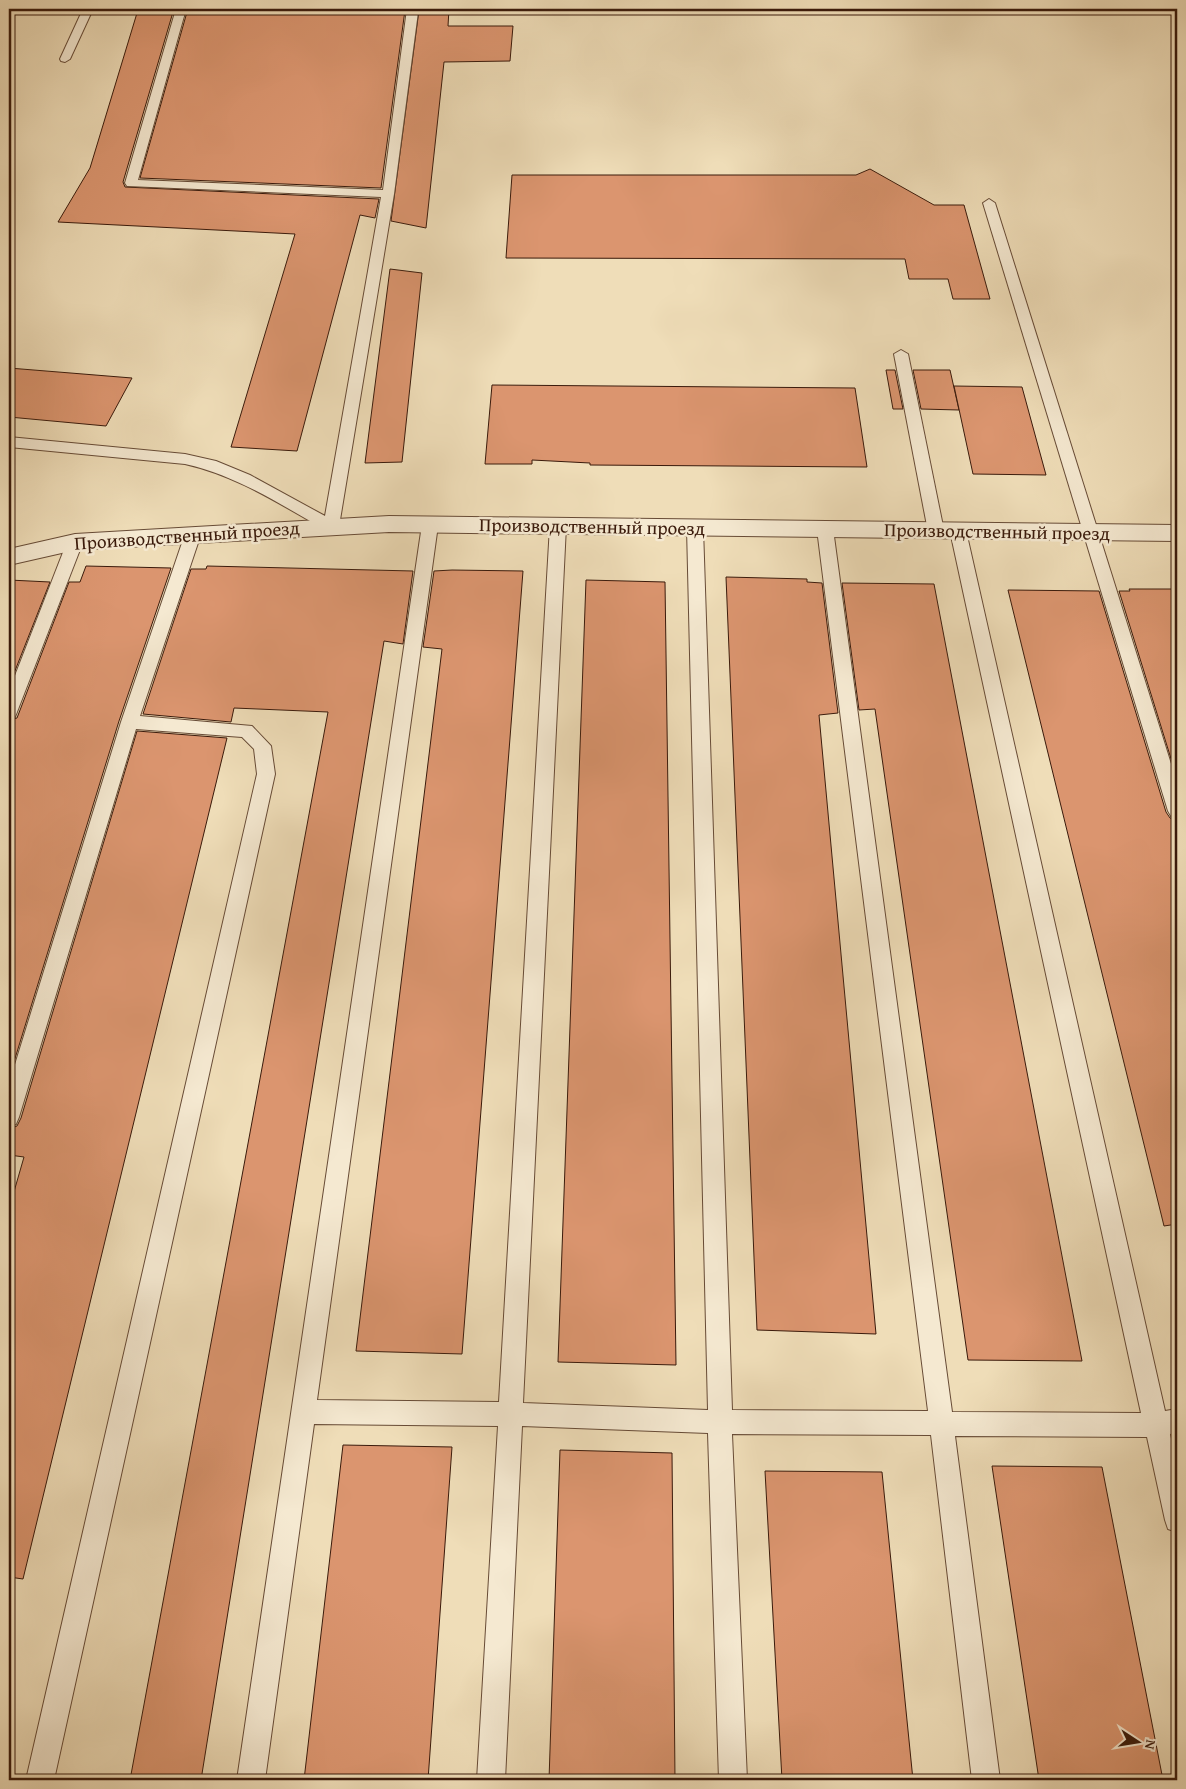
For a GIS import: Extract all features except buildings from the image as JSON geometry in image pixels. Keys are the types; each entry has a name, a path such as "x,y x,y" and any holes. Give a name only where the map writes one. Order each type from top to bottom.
{"street":[{"name":"Производственный проезд","path":"9,557 32,550 75,542 331,526 430,524 1177,533"}],"lane":[{"path":"65,59 88,9"},
{"path":"180,9 131,183 388,194"},
{"path":"9,442 186,459 216,466 244,478 331,526 388,194 412,9"},
{"path":"989,203 1177,811"},
{"path":"901,354 936,531"},
{"path":"252,1780 430,524"},
{"path":"491,1780 558,526"},
{"path":"695,528 720,1422 733,1780"},
{"path":"825,529 942,1424 986,1780"},
{"path":"958,531 1167,1423 1177,1520"},
{"path":"9,1117 130,722 193,534"},
{"path":"9,712 75,542"},
{"path":"40,1780 266,774 262,746 246,731 130,722"},
{"path":"303,1412 511,1414 720,1422 942,1424 1167,1423"}]}
